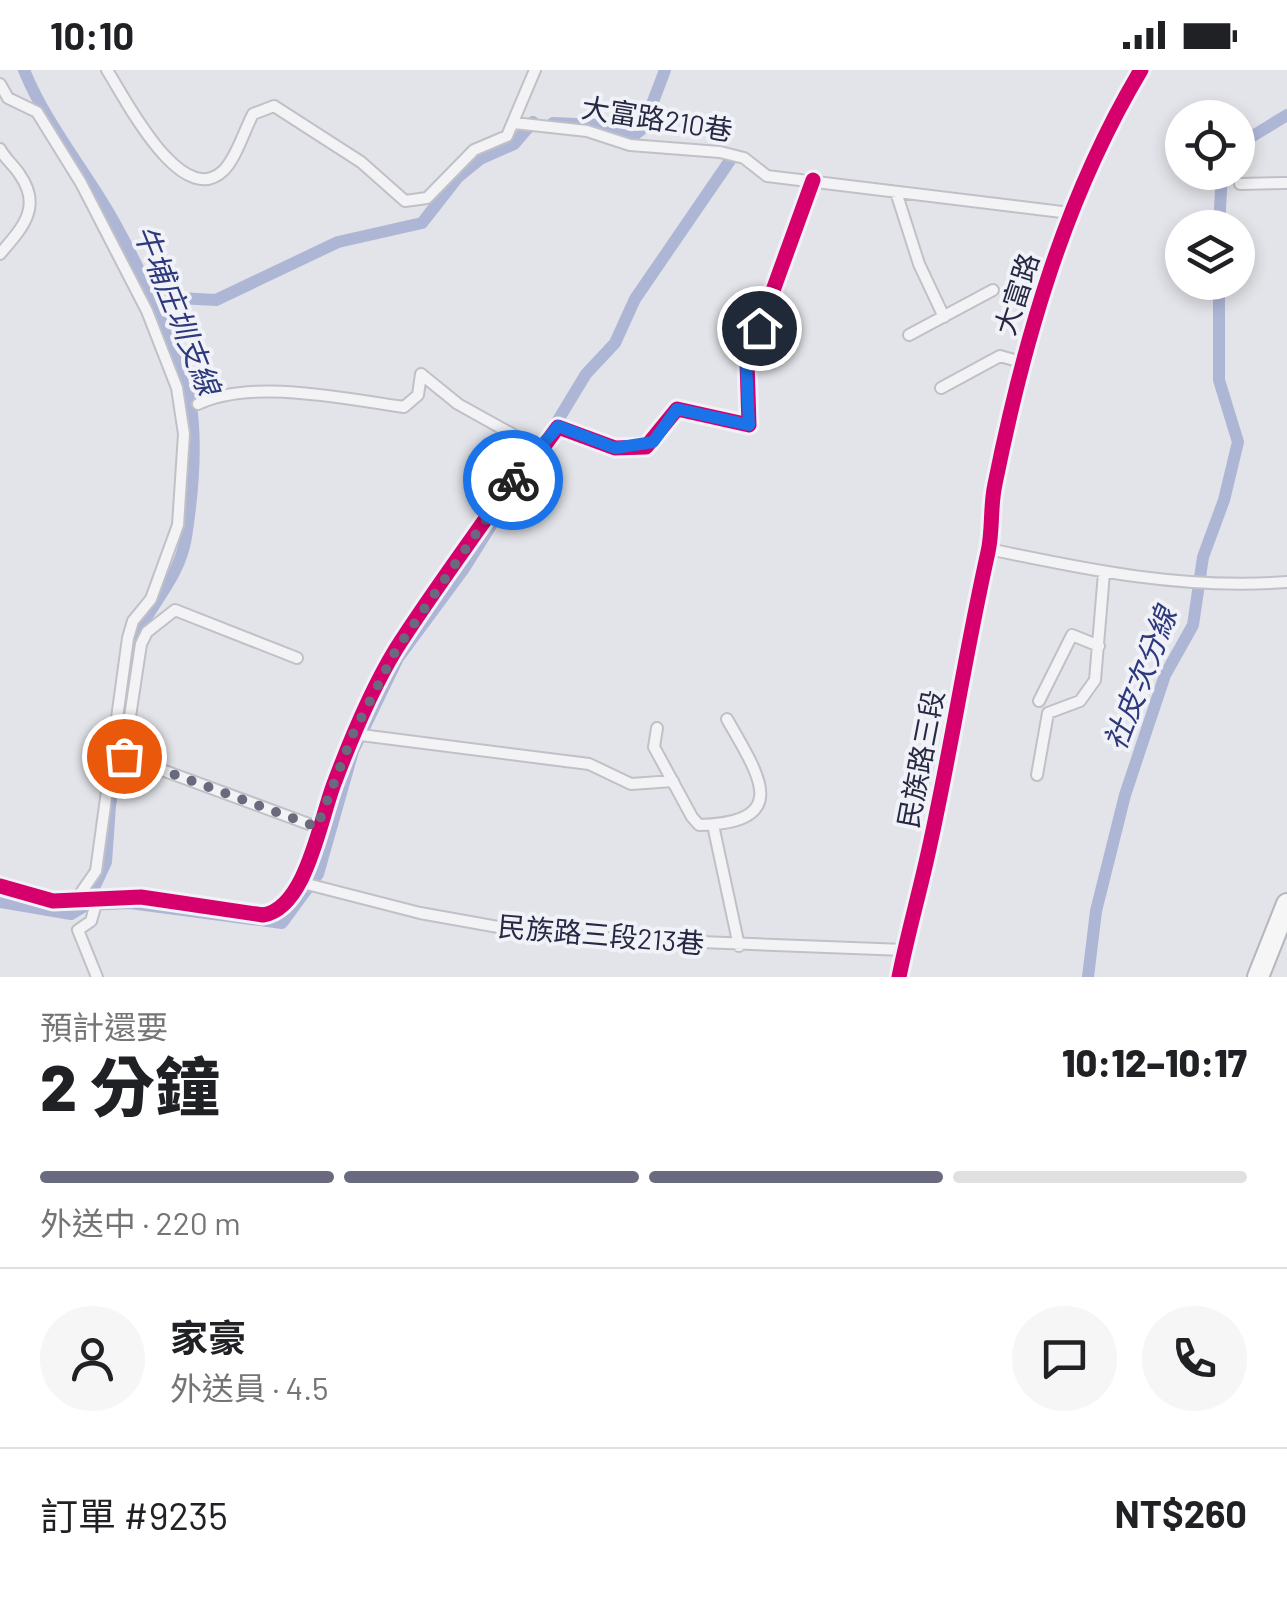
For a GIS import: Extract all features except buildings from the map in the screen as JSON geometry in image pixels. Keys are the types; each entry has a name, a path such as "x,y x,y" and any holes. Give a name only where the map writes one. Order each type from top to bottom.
{"highway":[{"path":"1258,977 1287,904"}],"street":[{"path":"106,70 170,164 192,178 211,179 227,167 253,114 274,106 370,169 406,201 427,198 474,150 507,136 516,124 535,70"},
{"name":"大富路","path":"988,549 994,488 1021,362 1070,213 1141,70"},
{"path":"0,84 8,98 37,112 81,183 148,311 177,388 184,434 178,525 151,599 133,621 128,638 96,870 78,897"},
{"name":"大富路210巷","path":"516,124 587,131 630,145 720,152 744,158 768,176 1070,213"},
{"path":"0,149 22,176 32,202 29,219 0,254"},
{"path":"0,886 53,901 141,897 263,914 280,909 302,883 317,827 353,734 396,650 537,448 544,446 558,426 615,448 646,447 677,409 749,425 746,362 813,180"},
{"path":"1255,184 1287,183"},
{"path":"896,192 919,264 944,317"},
{"path":"910,335 993,290"},
{"path":"942,388 1000,356 1021,362"},
{"path":"198,404 232,393 331,396 404,408 418,395 421,374 458,404 537,448"},
{"path":"988,549 1104,573 1224,587 1287,582"},
{"name":"民族路三段","path":"898,977 928,856 970,624 988,549"},
{"path":"1036,775 1048,714 1080,701 1094,680 1104,573"},
{"path":"151,599 297,658"},
{"path":"175,610 148,632 141,644 124,756 317,827"},
{"path":"1039,701 1072,635 1099,646"},
{"path":"656,728 654,747 692,817 699,825 713,825 746,817 760,807 764,798 756,771 727,719"},
{"path":"353,734 589,764 631,784 673,781"},
{"path":"713,825 739,946"},
{"name":"民族路三段213巷","path":"302,883 420,913 549,936 904,950"},
{"path":"97,977 78,930 91,920 98,896"}],"waterway":[{"name":"牛埔庄圳支線","path":"0,902 71,914 86,905 106,862 110,806 134,645 182,553 194,466 189,394 164,324 112,218 50,121 24,70"},
{"path":"553,123 597,125 632,137 643,128 665,70"},
{"name":"社皮次分線","path":"1255,135 1287,115"},
{"path":"156,311 165,301 179,298 216,300 338,242 422,223 458,177 480,159 514,144 533,122"},
{"path":"549,435 586,374 615,343 635,299 731,159"},
{"name":"社皮次分線","path":"1220,210 1221,190"},
{"name":"社皮次分線","path":"1088,977 1096,911 1125,795 1165,675 1193,625 1203,557 1224,500 1238,442 1219,380 1219,300"},
{"path":"86,905 130,903 282,923 318,874 353,751 398,658 463,570 527,468"}],"cycle path":[{"path":"899,977 943,782 990,544 995,484 1019,376 1069,219 1114,118 1141,70"},
{"path":"0,886 53,901 141,897 263,915 278,909 291,896 310,859 348,747 387,665 530,454 544,446 558,427 615,448 646,447 677,409 749,425 747,362 813,180"}],"way so far":[{"path":"124,756 317,827 353,734 396,650 513,480"}],"route":[{"path":"513,480 530,454 544,446 558,426 615,448 646,447 677,409 749,425 746,362 759,328"}]}
